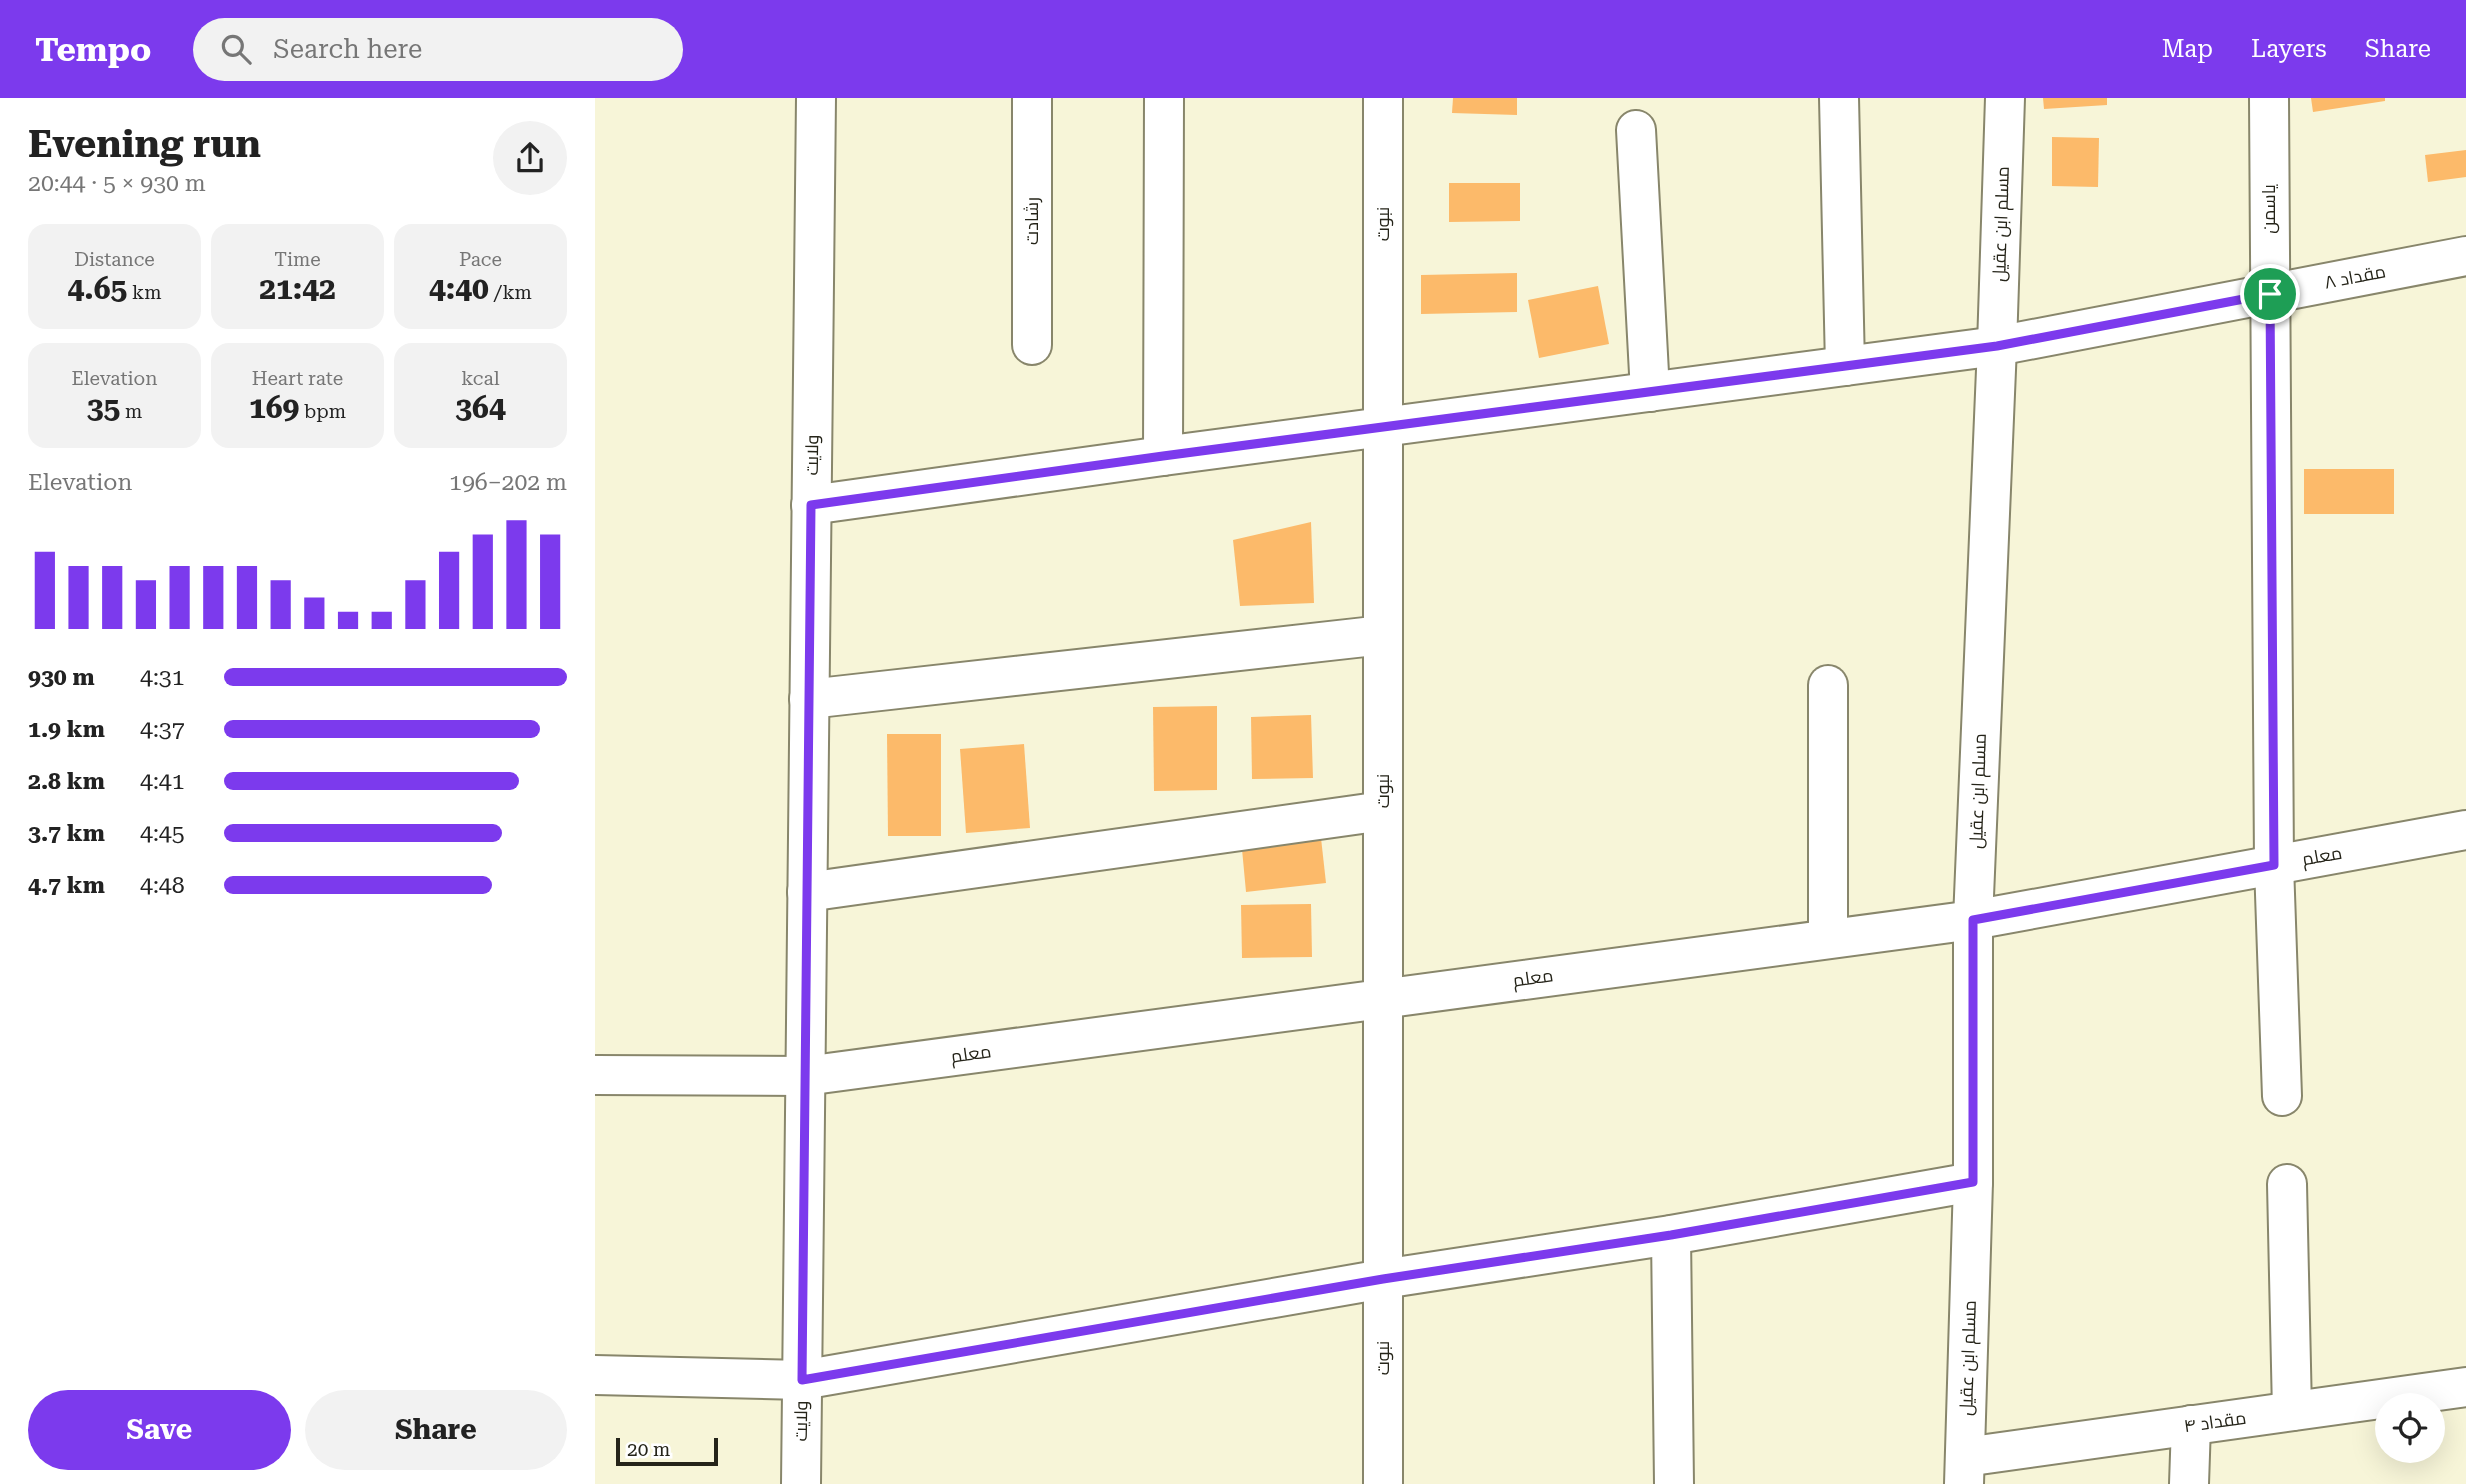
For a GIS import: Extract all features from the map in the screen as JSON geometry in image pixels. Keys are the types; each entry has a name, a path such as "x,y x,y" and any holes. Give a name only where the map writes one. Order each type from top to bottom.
{"street":[{"name":"ولایت","path":"801,1484 816,98"},
{"name":"رشادت","path":"1032,98 1032,345"},
{"path":"1163,456 1164,98"},
{"name":"نبوت","path":"1383,98 1383,1484"},
{"path":"1839,98 1845,366"},
{"name":"مسلم ابن عقیل","path":"1964,1470 1973,1182 1973,920 2005,98"},
{"name":"یاسمن","path":"2269,98 2274,865 2282,1096"},
{"path":"1636,130 1650,391"},
{"name":"مقداد ۸","path":"811,505 1997,346 2466,256"},
{"path":"809,699 1383,635"},
{"path":"1828,685 1828,938"},
{"path":"807,892 1383,811"},
{"name":"معلم","path":"595,1075 805,1076 1973,920 2466,830"},
{"path":"595,1375 802,1380 1383,1279 1671,1235 1973,1182"},
{"path":"2287,1184 2292,1411"},
{"path":"1671,1235 1674,1484"},
{"name":"مقداد ۴","path":"1964,1470 2191,1425 2466,1387"},
{"path":"2189,1484 2191,1425"}],"building":[{"path":"1453,98 1517,98 1517,115 1452,113"},
{"path":"2043,98 2107,98 2107,105 2044,109"},
{"path":"2311,98 2385,98 2385,101 2313,112"},
{"path":"2052,137 2099,138 2098,187 2052,186"},
{"path":"2466,150 2466,177 2428,182 2425,155"},
{"path":"1449,183 1520,183 1520,221 1449,222"},
{"path":"1517,273 1517,312 1421,314 1421,275"},
{"path":"1598,286 1609,344 1539,358 1528,300"},
{"path":"2304,469 2394,469 2394,514 2304,514"},
{"path":"1311,522 1314,603 1240,606 1233,540"},
{"path":"1217,706 1217,790 1154,791 1153,707"},
{"path":"1311,715 1313,778 1252,779 1251,717"},
{"path":"887,734 941,734 941,836 888,836"},
{"path":"1024,744 1030,828 966,833 960,749"},
{"path":"1319,820 1326,883 1246,892 1240,828"},
{"path":"1311,904 1312,957 1242,958 1241,905"}],"route":[{"path":"2270,294 2274,865 1973,920 1973,1182 1671,1235 1383,1279 802,1380 811,505 1997,346 2270,294"}]}
